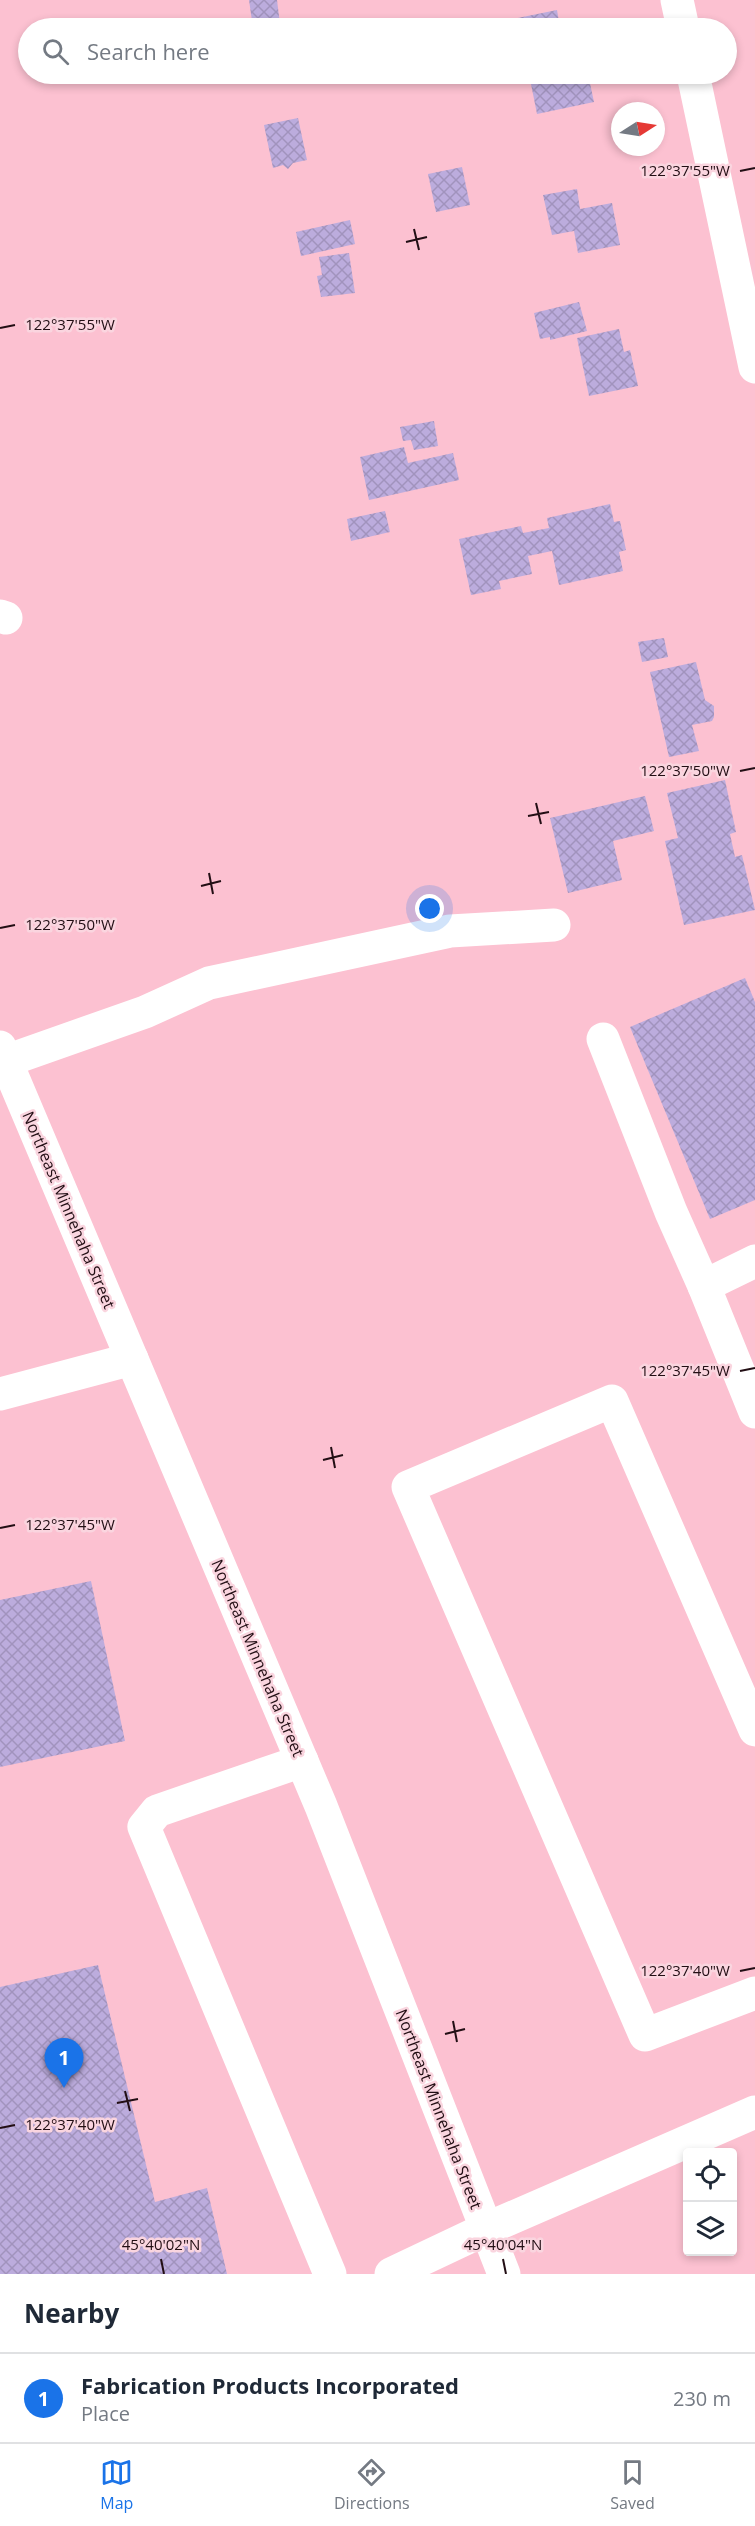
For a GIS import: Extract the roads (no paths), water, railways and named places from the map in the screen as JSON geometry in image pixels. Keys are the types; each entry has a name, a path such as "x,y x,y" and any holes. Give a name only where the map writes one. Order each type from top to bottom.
{"main road":[{"path":"677,0 681,18"},
{"path":"695,84 755,364"},
{"path":"3,1054 145,1012 209,983 450,931 554,925"},
{"path":"603,1039 671,1212 755,1412"},
{"name":"Northeast Minnehaha Street","path":"3,1054 302,1761 504,2274"},
{"path":"704,1286 755,1261"},
{"path":"0,1394 132,1359"},
{"path":"755,1730 612,1401 408,1487 645,2035 755,1993"},
{"path":"302,1761 158,1811 144,1827 330,2274"},
{"path":"391,2274 486,2229 755,2112"}],"place":[{"name":"Fabrication Products Incorporated","path":"64,2088"}]}
